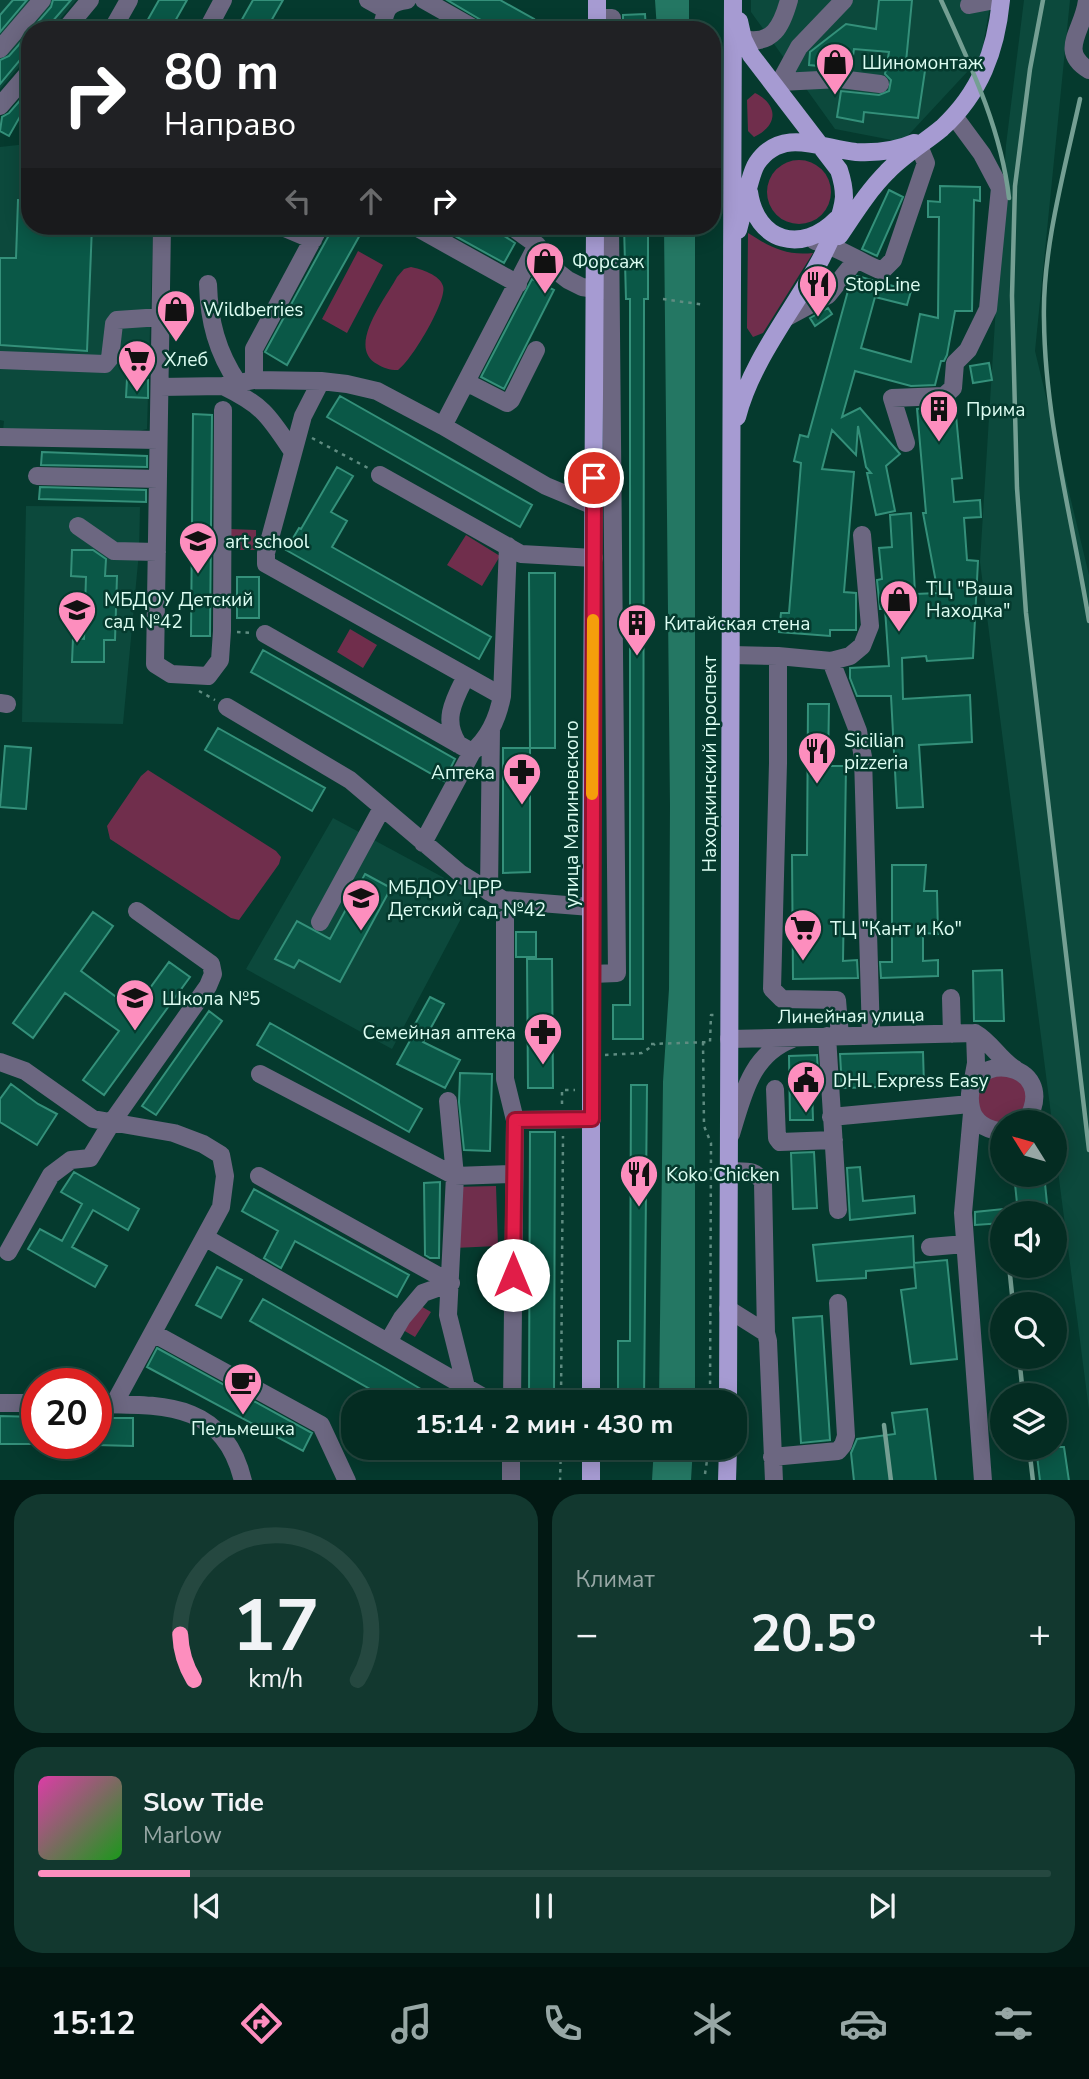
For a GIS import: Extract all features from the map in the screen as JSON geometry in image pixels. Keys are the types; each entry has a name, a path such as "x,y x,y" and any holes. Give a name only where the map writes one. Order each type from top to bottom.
{"main road":[{"path":"734,0 743,39 751,55 777,84 839,170 844,197 831,245"},
{"name":"Находкинский проспект","path":"728,1390 734,0"},
{"path":"731,466 736,421 742,397 765,353 831,245 865,198 889,169 954,116 979,84 999,22 1001,0"},
{"path":"732,92 751,206 758,220 774,234 789,239 808,239 825,232 839,217 865,198"},
{"path":"732,279 738,230 750,176 757,162 771,148 787,142 804,141 823,148 880,152 917,145"},
{"name":"улица Малиновского","path":"591,1390 594,506 602,290 596,235"},
{"path":"591,1460 591,1480"},
{"path":"727,1480 728,1460"}],"street":[{"path":"23,21 41,0"},
{"path":"72,21 90,0"},
{"path":"117,21 129,0"},
{"path":"212,21 223,0"},
{"path":"368,0 395,3 386,21"},
{"path":"424,0 461,21"},
{"path":"743,39 755,42 765,40 780,24 789,0"},
{"path":"777,84 799,47 844,0"},
{"path":"969,5 995,0"},
{"path":"1087,0 1086,11 1072,51 1076,62 1089,70"},
{"path":"597,16 612,18 612,21"},
{"path":"0,49 21,24"},
{"path":"777,84 840,79 880,84"},
{"path":"0,106 21,82"},
{"path":"906,443 892,398 944,396 953,388 955,363 968,350 988,309 1000,188 982,154 954,116"},
{"path":"808,239 831,245 882,271 893,260 926,163 917,145"},
{"path":"162,235 155,664 171,674 208,676 220,660 223,410"},
{"path":"238,383 315,235"},
{"path":"430,235 518,284"},
{"path":"523,235 537,245 568,280 582,287 602,290"},
{"path":"592,974 617,973 602,290 609,235"},
{"path":"443,426 537,245"},
{"path":"787,317 828,295 856,260"},
{"path":"208,284 209,311 215,340 238,383 270,417 293,452"},
{"path":"0,360 105,364 110,358 114,324 117,320 161,317"},
{"path":"466,382 507,403 511,400 536,349"},
{"path":"160,387 321,381 377,391 546,486 594,506"},
{"path":"321,381 303,416 266,553 266,565 502,696"},
{"path":"0,437 158,440"},
{"path":"380,475 521,554 594,558"},
{"path":"37,476 158,479"},
{"path":"78,526 114,551 157,552"},
{"path":"731,655 831,661 850,656 862,646 870,626 862,535"},
{"path":"265,634 465,748 479,746 498,717 502,696 508,546"},
{"path":"778,656 772,989 782,999 837,1000 831,1117 838,1210"},
{"path":"831,661 858,731 863,757 872,1036"},
{"path":"465,748 449,731 456,696 466,676"},
{"path":"226,707 350,780 461,874 503,900 591,906"},
{"path":"489,892 491,728"},
{"path":"423,843 465,748"},
{"path":"320,922 382,808"},
{"path":"8,1252 51,1175 71,1160 90,1158 112,1122 208,986 213,974 211,964 137,911"},
{"path":"505,919 505,1079 515,1120 512,1390"},
{"path":"951,998 952,1034"},
{"path":"983,1480 963,1213 976,1063 975,1033 983,1037 1002,1061 1026,1076 1035,1096 1034,1110"},
{"name":"Линейная улица","path":"729,1039 975,1033"},
{"path":"728,1144 748,1081 756,1067 766,1054 779,1044 797,1037"},
{"path":"990,1130 980,1124 971,1102 978,1077 989,1069 1002,1066 1015,1069"},
{"path":"3,1068 25,1071 93,1119 174,1133 203,1144 221,1155 225,1176 221,1207 153,1333 112,1394"},
{"path":"260,1074 455,1176 513,1174"},
{"path":"775,1089 777,1138 780,1142 834,1140"},
{"path":"448,1101 455,1176 448,1315 466,1387"},
{"path":"831,1117 971,1102"},
{"path":"515,1120 592,1119"},
{"path":"728,1171 754,1172 763,1183 766,1333 774,1480"},
{"path":"259,1176 451,1283"},
{"path":"206,1238 471,1390"},
{"path":"930,1247 965,1244"},
{"path":"388,1342 407,1310 423,1293 451,1283"},
{"path":"772,1457 838,1451 843,1445 846,1436 838,1303"},
{"path":"728,1309 766,1333"},
{"path":"153,1333 321,1425 347,1480"},
{"path":"0,1402 21,1403"},
{"path":"112,1404 164,1406 188,1411 208,1422 225,1441 238,1463 243,1480"},
{"path":"511,1480 512,1460"}],"path":[{"path":"663,299 705,304"},
{"path":"299,430 380,475"},
{"path":"222,631 265,634"},
{"path":"651,1044 701,1042 704,1126 711,1143 710,1390"},
{"path":"561,1390 563,1119"},
{"path":"560,1480 561,1460"},
{"path":"705,1474 707,1460"}],"shaded area":[{"path":"0,0 76,0 58,21 21,21 21,64 0,89"},
{"path":"655,0 689,0 689,21 656,21"},
{"path":"751,0 991,0 981,57 902,142 835,129 751,12"},
{"path":"1024,0 1070,0 1035,351 1089,575 1089,1410 1067,1240 1067,1201 1062,1201 1060,1187 1068,1186 1068,1110 1050,1110 980,562 1006,145"},
{"path":"755,93 768,103 772,115 768,127 754,137 748,131 747,100"},
{"path":"21,145 21,235 153,235 147,429 3,430 4,421 0,420 0,147"},
{"path":"793,160 805,160 822,169 829,180 829,204 822,215 805,224 793,224 781,219 772,210 767,198 767,186 772,174 781,165"},
{"path":"748,233 779,249 795,253 813,253 763,333 753,337 747,328"},
{"path":"664,235 695,235 695,1390 659,1390 663,1082 669,989 670,805"},
{"path":"358,251 383,265 347,333 322,319"},
{"path":"411,267 438,279 443,286 443,293 427,331 411,356 398,370 389,369 377,364 369,356 367,335 371,322 397,277 404,269"},
{"name":"МБДОУ Детский сад №42","path":"26,506 140,507 139,552 123,724 22,722"},
{"path":"231,529 256,530 256,550 231,550"},
{"path":"466,535 500,556 482,586 447,565"},
{"path":"350,629 377,645 363,668 337,652"},
{"path":"148,770 276,851 281,857 279,864 239,920 231,918 110,839 107,826 141,776"},
{"name":"МБДОУ ЦРР Детский сад №42","path":"333,818 474,894 392,1049 246,969"},
{"path":"1001,1072 1021,1080 1029,1098 1024,1110 990,1110 990,1121 977,1110 980,1085"},
{"path":"496,1186 498,1246 454,1248 452,1187"},
{"path":"419,1305 431,1312 415,1337 403,1330"},
{"path":"653,1460 692,1460 691,1480 652,1480"}],"building":[{"path":"13,0 27,0 0,32 0,15"},
{"path":"53,0 71,0 53,21 39,21 51,7"},
{"path":"159,0 187,0 175,21 147,21"},
{"path":"253,0 283,0 271,21 241,21"},
{"path":"447,0 500,0 534,19 533,21 483,21"},
{"path":"879,0 912,0 906,62 926,64 918,118 864,112 863,122 837,117 841,91 879,95 889,91 891,80 885,74 889,52 854,49 851,69 809,65 810,52 846,24 876,29"},
{"path":"645,14 645,21 623,21 623,15"},
{"path":"21,42 21,59 0,84 0,60 9,56"},
{"path":"21,99 21,115 9,136 0,131 2,117"},
{"path":"940,186 980,187 980,201 974,200 972,311 955,311 947,355 944,361 941,361 935,385 911,386 855,371 842,417 860,408 900,454 886,466 895,511 876,515 867,473 871,473 866,467 858,426 856,455 832,430 822,469 854,472 844,592 856,593 856,630 830,630 830,636 779,632 781,613 789,613 801,463 794,461 800,435 808,437 849,287 857,276 911,291 907,305 875,297 861,348 911,362 920,314 938,318 939,217 928,217 928,201 940,202"},
{"path":"889,190 903,197 877,256 862,249"},
{"path":"18,200 21,200 21,235 92,235 87,351 0,345 0,258 16,258"},
{"path":"329,235 360,235 287,365 265,352"},
{"path":"453,235 503,235 515,243 504,263"},
{"name":"Китайская стена","path":"624,235 648,235 648,299 644,299 643,1039 613,1039 613,1005 630,1005 630,299 626,299"},
{"path":"532,279 554,290 504,389 481,377"},
{"path":"828,308 832,314 815,326 810,318"},
{"path":"989,363 992,380 973,383 970,366"},
{"path":"127,379 148,380 148,398 126,397"},
{"path":"340,396 532,505 520,527 327,417"},
{"path":"955,405 962,478 952,479 954,502 980,500 981,517 964,518 967,560 978,561 973,658 927,661 926,656 902,658 903,699 970,695 972,742 919,745 923,807 897,808 891,696 857,696 850,678 850,668 889,666 885,609 880,609 877,580 882,579 879,548 892,547 890,515 911,513 915,594 938,593 923,513 926,513 917,409"},
{"path":"193,414 212,415 210,636 191,636"},
{"path":"42,452 147,456 147,467 41,465"},
{"path":"337,467 353,476 331,512 347,521 332,547 491,637 479,659 286,550"},
{"path":"40,487 146,490 146,502 39,499"},
{"path":"72,550 93,550 106,559 105,576 117,576 115,640 104,640 104,662 72,662 73,638 84,639 86,577 71,576"},
{"path":"529,573 555,573 555,748 530,748"},
{"path":"237,577 259,577 259,618 237,618"},
{"path":"263,650 455,759 444,781 251,672"},
{"path":"808,704 829,704 828,766 846,766 843,961 857,960 858,978 793,979 792,855 807,855"},
{"path":"218,728 325,788 312,811 205,750"},
{"path":"5,746 31,748 26,809 0,807"},
{"path":"503,748 530,748 530,872 503,873"},
{"path":"892,865 926,865 924,891 937,891 938,934 923,933 923,961 938,960 938,976 881,978 880,962 892,962"},
{"path":"365,874 391,888 340,982 299,960 294,968 275,959 297,921 330,939"},
{"path":"93,912 113,926 81,971 134,1010 169,962 190,977 104,1095 83,1080 119,1031 65,993 33,1038 13,1023"},
{"path":"516,932 536,932 536,957 516,957"},
{"path":"527,959 552,959 553,1088 528,1088"},
{"path":"1002,970 1004,1021 974,1021 973,971"},
{"path":"430,997 444,1004 423,1042 460,1060 445,1088 397,1064"},
{"path":"209,1011 222,1021 156,1115 142,1106"},
{"path":"270,1023 422,1109 409,1132 257,1045"},
{"path":"923,1052 924,1086 842,1088 840,1054"},
{"path":"817,1055 819,1088 812,1088 813,1120 790,1120 789,1056"},
{"path":"460,1073 492,1074 490,1151 464,1150 459,1102"},
{"path":"11,1084 57,1114 37,1145 0,1122 0,1099"},
{"path":"631,1085 647,1085 644,1390 618,1390 618,1341 630,1341"},
{"path":"530,1132 555,1132 554,1390 529,1390"},
{"path":"814,1152 817,1208 793,1209 791,1153"},
{"path":"860,1167 863,1201 914,1196 915,1213 850,1220 847,1168"},
{"path":"74,1172 139,1209 128,1230 93,1210 72,1247 107,1266 95,1287 28,1249 40,1229 62,1241 82,1204 61,1192"},
{"path":"440,1182 439,1258 430,1258 425,1255 424,1183"},
{"path":"1015,1187 1045,1187 1047,1201 1017,1201"},
{"path":"254,1189 409,1275 397,1297 295,1241 281,1268 264,1258 278,1231 242,1211"},
{"path":"990,1210 990,1224 975,1225 975,1212"},
{"path":"913,1236 914,1263 947,1260 957,1359 911,1364 901,1290 916,1288 914,1264 914,1267 866,1271 866,1278 817,1281 813,1245"},
{"path":"217,1267 242,1280 221,1318 196,1305"},
{"path":"263,1299 422,1390 372,1390 250,1321"},
{"path":"822,1316 830,1440 801,1443 793,1318"},
{"path":"157,1348 312,1433 303,1451 147,1367"},
{"path":"927,1409 936,1480 854,1480 851,1453 857,1439 895,1434 892,1413"},
{"path":"0,1416 21,1417 21,1444 0,1444"},
{"path":"112,1418 133,1418 133,1446 112,1445"},
{"path":"1038,1460 1066,1460 1069,1480 1040,1480"}],"railway":[{"path":"941,0 992,121 1009,198"},
{"path":"1043,0 1030,69 1015,186 1012,296 1017,488 1026,613 1089,1150"},
{"path":"1080,99 1051,238 1044,293 1044,320 1054,434 1089,621"},
{"path":"1010,1278 1012,1292"},
{"path":"1020,1369 1022,1383"},
{"path":"884,1425 891,1480"},
{"path":"1031,1460 1033,1480"}],"slow traffic":[{"path":"592,794 593,620"}],"place":[{"name":"Шиномонтаж","path":"835,96"},
{"name":"Форсаж","path":"545,295"},
{"name":"StopLine","path":"818,318"},
{"name":"Wildberries","path":"176,343"},
{"name":"Хлеб","path":"137,393"},
{"name":"Прима","path":"939,443"},
{"name":"art school","path":"198,575"},
{"name":"ТЦ \"Ваша Находка\"","path":"899,633"},
{"name":"МБДОУ Детский сад №42","path":"77,644"},
{"name":"Китайская стена","path":"637,657"},
{"name":"Sicilian pizzeria","path":"817,785"},
{"name":"Аптека","path":"522,806"},
{"name":"МБДОУ ЦРР Детский сад №42","path":"361,932"},
{"name":"ТЦ \"Кант и Ко\"","path":"803,962"},
{"name":"Школа №5","path":"135,1032"},
{"name":"Семейная аптека","path":"543,1066"},
{"name":"DHL Express Easy","path":"806,1114"},
{"name":"Koko Chicken","path":"639,1208"},
{"name":"Пельмешка","path":"243,1416"}],"route":[{"path":"513,1275 515,1120 592,1119 594,478"}]}
